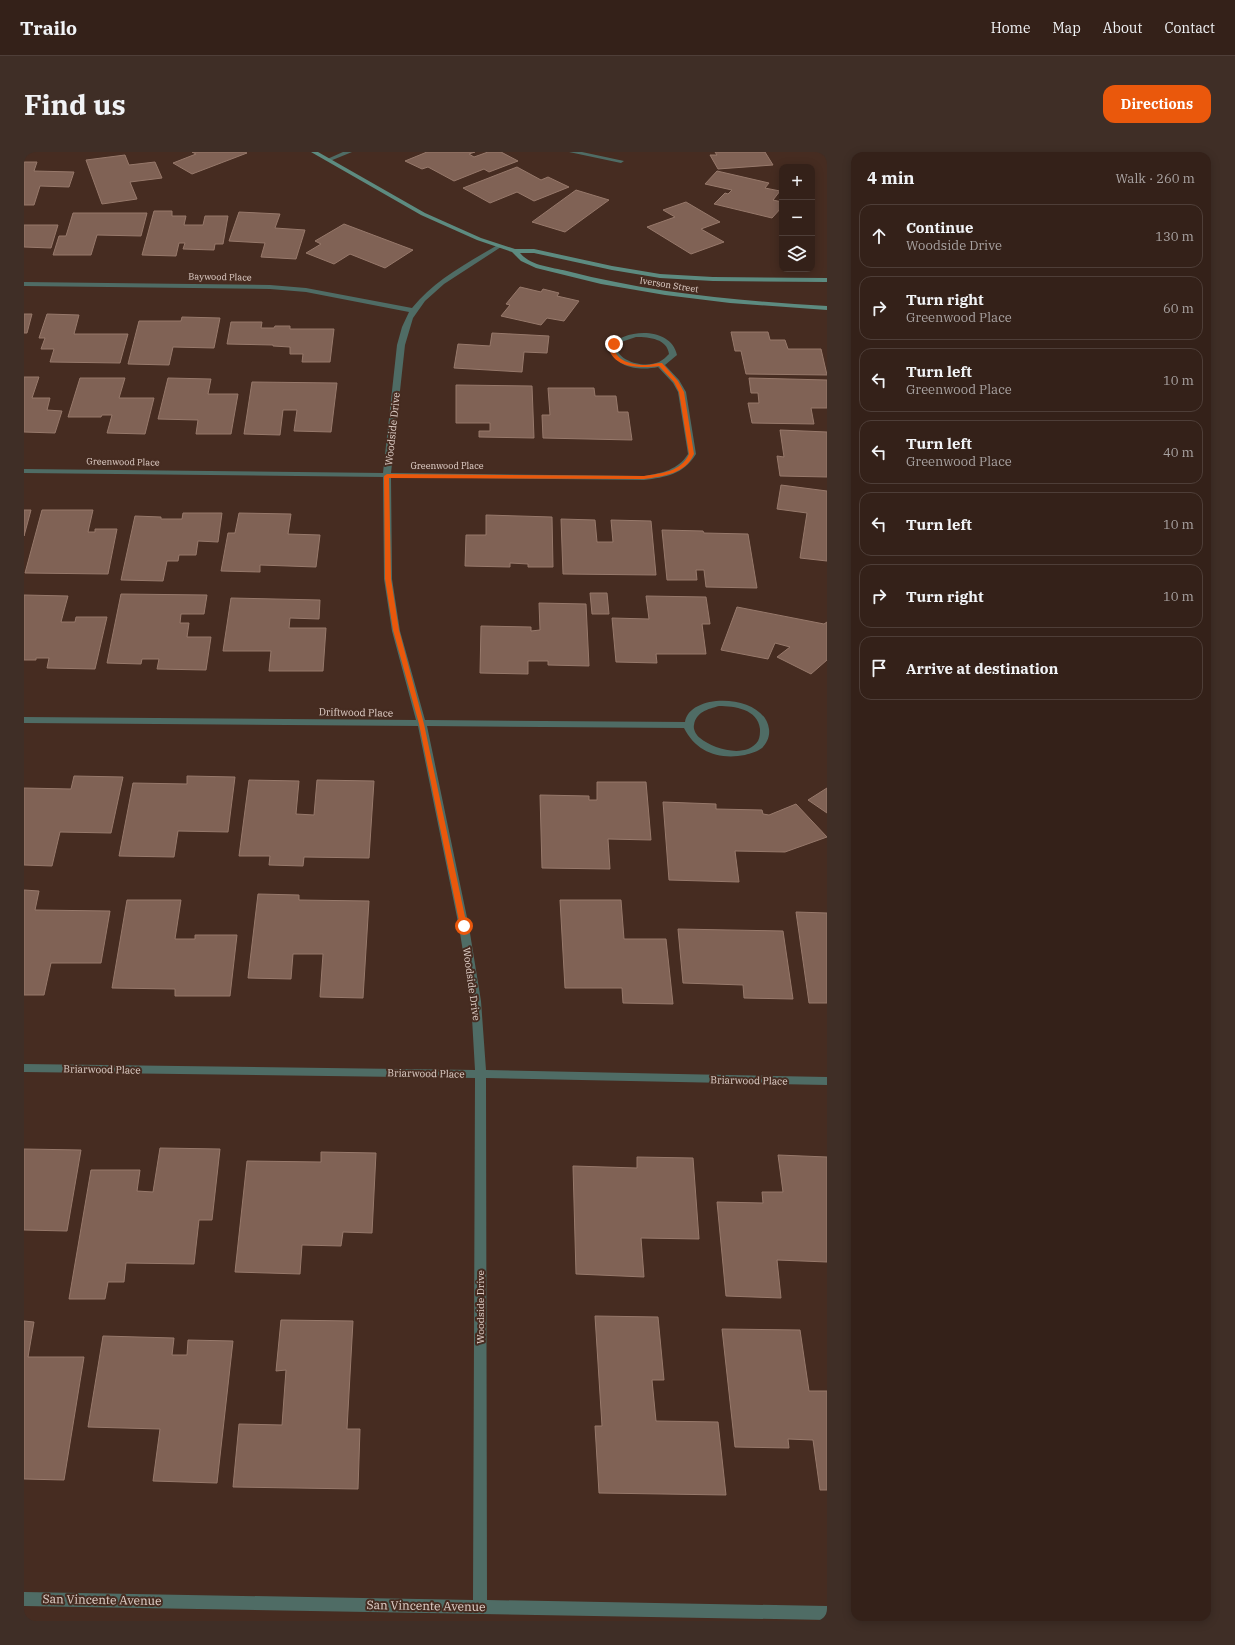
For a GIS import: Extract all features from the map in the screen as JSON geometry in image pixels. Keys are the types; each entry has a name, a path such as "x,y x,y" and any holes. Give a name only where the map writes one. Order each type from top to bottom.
{"street":[{"name":"Iverson Street","path":"314,152 423,214 498,247 514,251 534,251 612,268 660,276 713,279 827,280"},
{"path":"328,160 349,152"},
{"path":"572,152 621,162"},
{"name":"Woodside Drive","path":"480,1607 481,1074 476,1001 465,934 422,724 396,630 388,579 387,476 401,345 406,326 424,298 440,285 498,247"},
{"name":"Iverson Street","path":"514,251 523,261 618,285 670,295 717,301 827,308"},
{"name":"Baywood Place","path":"24,284 270,287 306,290 414,312"},
{"path":"636,335 656,337 670,345 673,350 673,355 660,364 645,367 626,363 618,359 613,354 612,349 614,344 627,336 636,335"},
{"name":"Greenwood Place","path":"24,471 644,478 668,474 678,470 689,460 692,454 682,392 676,382 660,364"},
{"path":"731,703 743,706 757,715 765,727 765,735 762,742 755,749 744,753 719,753 706,749 697,742 690,734 688,726 690,717 696,710 706,705 731,703"},
{"name":"Driftwood Place","path":"24,720 688,726"},
{"name":"Briarwood Place","path":"24,1068 481,1074 827,1082"},
{"name":"San Vincente Avenue","path":"24,1599 827,1613"}],"building":[{"path":"192,152 247,153 192,174 173,163 196,154"},
{"path":"427,152 475,152 469,154 474,157 488,152 501,152 518,161 489,172 484,169 454,181 428,167 422,169 405,161"},
{"path":"715,152 765,152 773,165 718,169 710,155 717,155"},
{"path":"125,155 129,165 155,162 162,178 130,182 137,199 102,204 86,160"},
{"path":"24,162 37,162 34,171 74,172 69,187 40,186 34,205 24,205"},
{"path":"517,167 541,180 548,177 569,187 534,201 517,192 490,203 463,188"},
{"path":"717,171 769,183 765,188 779,191 773,200 779,201 779,210 772,218 714,204 725,193 728,194 732,190 705,184"},
{"path":"576,190 609,200 565,232 532,222"},
{"path":"686,202 720,222 701,229 724,242 691,254 647,227 675,217 663,210"},
{"path":"154,211 172,211 172,216 186,216 184,225 203,225 205,216 228,216 223,244 215,244 214,250 183,249 185,243 179,243 176,256 142,255"},
{"path":"239,212 280,214 275,228 305,230 296,259 261,257 265,243 229,241"},
{"path":"73,213 147,213 141,236 97,235 91,255 53,255 59,236 66,236"},
{"path":"344,224 413,250 385,268 350,254 334,264 306,253 321,244 315,241"},
{"path":"24,225 58,225 51,248 24,247"},
{"path":"520,287 541,292 543,289 559,293 557,296 579,301 564,321 547,318 541,325 501,316 510,305 506,304"},
{"path":"24,314 32,314 27,333 24,333"},
{"path":"47,314 79,315 74,334 128,334 120,363 50,362 54,349 41,349 45,338 39,338"},
{"path":"182,317 220,318 214,348 173,347 169,365 128,364 139,321 181,321"},
{"path":"231,322 262,322 261,328 290,326 290,329 334,329 330,362 302,362 303,354 290,354 290,347 227,344"},
{"path":"731,332 768,332 770,340 785,340 788,349 821,349 827,375 746,374 741,351 735,351"},
{"path":"492,333 549,336 547,353 524,352 522,372 454,368 458,344 490,346"},
{"path":"24,377 39,377 32,398 50,398 47,410 62,411 55,433 24,432"},
{"path":"80,378 125,378 119,398 154,398 145,434 107,433 112,415 102,415 101,417 68,417"},
{"path":"168,378 211,379 208,394 238,394 231,434 196,434 198,420 158,419"},
{"path":"749,378 827,380 827,408 811,408 814,424 752,423 748,403 759,403 758,393 751,393"},
{"path":"252,382 337,383 331,432 294,431 297,410 283,410 280,435 244,434"},
{"path":"456,385 532,386 534,438 479,437 479,431 490,431 490,423 456,423"},
{"path":"548,388 594,388 595,396 616,396 618,412 628,412 632,440 543,438 542,415 550,415"},
{"path":"780,430 827,432 827,477 780,476 777,456 784,457"},
{"path":"781,485 827,491 827,561 800,558 807,513 777,509"},
{"path":"24,510 31,510 24,536"},
{"path":"42,510 93,510 88,532 95,532 95,529 117,529 108,574 25,573"},
{"path":"183,513 222,513 218,542 198,541 196,555 179,555 178,561 167,561 163,581 121,580 135,516 161,517 161,519 182,519"},
{"path":"239,513 291,514 288,534 320,535 316,567 260,565 260,572 221,571 228,533 235,533"},
{"path":"486,515 552,517 553,567 528,567 528,564 510,563 510,567 465,566 466,535 486,535"},
{"path":"561,519 595,520 597,542 613,542 611,520 651,521 656,575 563,574"},
{"path":"662,530 748,534 757,588 706,587 704,570 696,570 697,580 667,580"},
{"path":"590,593 607,593 609,614 592,614"},
{"path":"121,594 207,595 204,614 181,614 180,623 189,623 187,637 211,637 206,670 157,669 159,659 142,659 141,664 107,663"},
{"path":"24,595 68,596 61,622 75,622 76,617 107,617 95,669 47,668 49,658 24,660"},
{"path":"646,596 706,597 710,624 702,624 706,654 656,654 657,663 616,662 612,618 649,619"},
{"path":"231,598 320,600 319,619 290,618 289,628 326,628 323,671 269,671 271,651 223,651"},
{"path":"539,603 586,604 589,666 548,665 548,661 528,661 528,674 480,673 481,626 531,627 531,631 540,630"},
{"path":"737,607 824,624 827,622 827,660 811,674 777,657 790,647 775,643 768,659 721,650"},
{"path":"74,776 123,777 111,833 60,832 52,866 24,865 24,788 71,789"},
{"path":"187,776 235,777 228,832 178,831 174,857 119,856 133,783 187,784"},
{"path":"249,780 299,781 296,814 314,815 317,780 374,781 369,858 304,857 303,866 269,865 270,856 239,856"},
{"path":"597,782 646,782 651,840 608,839 610,869 542,868 540,795 589,796 589,800 597,800"},
{"path":"827,788 827,813 808,800"},
{"path":"663,802 716,804 716,809 762,810 763,814 769,815 796,804 827,837 785,852 735,851 739,882 669,880"},
{"path":"24,890 39,891 35,910 110,911 101,963 51,963 44,995 24,995"},
{"path":"258,894 299,895 299,900 369,901 363,998 320,997 323,954 293,954 291,979 248,978"},
{"path":"127,900 181,900 175,939 195,939 195,935 237,935 230,996 175,996 175,989 112,988"},
{"path":"560,900 621,900 624,939 666,939 673,1004 623,1003 622,988 565,988"},
{"path":"796,912 827,913 827,1003 809,1003"},
{"path":"678,929 783,931 793,999 744,998 743,985 683,983"},
{"path":"160,1148 220,1149 212,1220 199,1220 194,1264 126,1263 124,1282 108,1282 105,1299 69,1299 91,1170 140,1170 137,1191 153,1192"},
{"path":"24,1149 81,1150 67,1231 24,1230"},
{"path":"321,1152 376,1153 372,1233 343,1232 341,1246 302,1245 300,1274 235,1272 247,1161 321,1162"},
{"path":"778,1155 827,1157 827,1262 777,1260 781,1298 726,1296 717,1202 763,1203 762,1192 783,1192"},
{"path":"637,1157 693,1158 699,1239 641,1238 644,1277 576,1274 573,1166 637,1168"},
{"path":"595,1316 658,1317 664,1380 652,1380 656,1421 718,1422 726,1495 599,1493 595,1426 602,1426"},
{"path":"281,1320 353,1321 347,1429 360,1429 358,1489 233,1487 239,1424 282,1425 286,1370 276,1371"},
{"path":"24,1321 34,1322 28,1357 84,1357 64,1480 24,1479"},
{"path":"722,1329 800,1330 809,1391 827,1391 827,1490 820,1490 813,1440 788,1439 789,1448 735,1447"},
{"path":"103,1336 174,1338 172,1355 187,1355 188,1340 233,1341 217,1483 153,1481 160,1429 88,1427"}],"route":[{"path":"464,926 422,724 396,630 388,579 387,476 644,478 668,474 678,470 689,460 692,454 682,392 669,373 660,364 645,367 626,363 618,359 613,354 612,349 614,344"}]}
